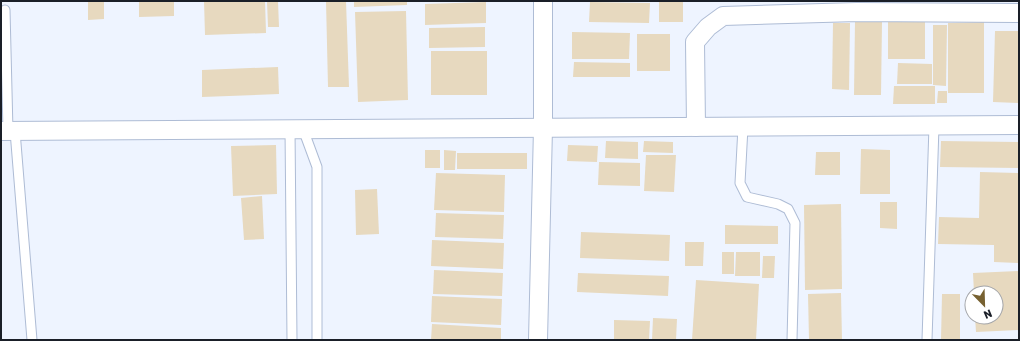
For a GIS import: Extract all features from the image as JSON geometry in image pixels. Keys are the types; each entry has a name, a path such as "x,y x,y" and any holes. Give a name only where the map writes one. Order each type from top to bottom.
{"street":[{"path":"538,340 543,128 543,1"},
{"path":"696,127 695,42 708,27 723,16 857,7 1019,13"},
{"path":"8,131 1019,125"}],"lane":[{"path":"5,10 8,131 32,340"},
{"path":"927,340 934,126"},
{"path":"743,127 740,183 744,193 748,197 778,204 788,209 795,224 792,340"},
{"path":"292,340 296,129"},
{"path":"296,129 317,167 317,340"}],"building":[{"path":"88,1 104,1 104,19 88,20"},
{"path":"139,1 174,1 174,16 139,17"},
{"path":"204,1 265,1 266,33 205,35"},
{"path":"267,1 278,1 279,27 268,27"},
{"path":"326,1 346,1 349,87 328,87"},
{"path":"354,1 407,1 407,5 354,7"},
{"path":"659,1 683,1 683,22 659,22"},
{"path":"486,2 486,23 425,25 425,4"},
{"path":"590,2 650,3 649,23 589,22"},
{"path":"406,11 408,100 358,102 355,12"},
{"path":"888,19 925,19 925,59 888,59"},
{"path":"855,21 882,22 881,95 854,95"},
{"path":"984,22 984,93 948,93 948,23"},
{"path":"833,23 850,23 849,90 832,89"},
{"path":"933,25 947,25 946,86 933,85"},
{"path":"485,27 485,47 429,48 429,28"},
{"path":"995,31 1019,31 1019,103 993,102"},
{"path":"572,32 630,33 629,59 572,59"},
{"path":"637,34 670,34 670,71 637,71"},
{"path":"431,51 487,51 487,95 431,95"},
{"path":"574,62 630,63 630,77 573,77"},
{"path":"898,63 932,64 932,84 897,84"},
{"path":"278,67 279,94 202,97 202,70"},
{"path":"894,86 935,86 935,104 893,104"},
{"path":"938,91 947,91 947,103 937,103"},
{"path":"606,141 638,142 638,159 605,158"},
{"path":"644,141 673,142 673,153 643,152"},
{"path":"941,141 1019,142 1019,168 940,167"},
{"path":"276,145 277,194 233,196 231,146"},
{"path":"568,145 598,146 597,162 567,161"},
{"path":"861,149 890,150 890,194 860,194"},
{"path":"425,150 440,150 440,168 425,168"},
{"path":"444,150 456,151 455,170 444,170"},
{"path":"816,152 840,152 840,175 815,175"},
{"path":"457,153 527,153 527,169 457,169"},
{"path":"646,155 676,155 674,192 644,191"},
{"path":"599,162 640,163 640,186 598,185"},
{"path":"980,172 1019,173 1019,263 994,262 994,245 938,244 939,217 979,218"},
{"path":"436,173 505,175 504,212 434,210"},
{"path":"377,189 379,234 356,235 355,190"},
{"path":"262,196 264,239 244,240 241,198"},
{"path":"880,202 897,202 897,229 880,228"},
{"path":"841,204 842,289 805,290 804,205"},
{"path":"436,213 504,215 503,239 435,237"},
{"path":"725,225 778,226 778,244 725,244"},
{"path":"581,232 670,235 669,261 580,258"},
{"path":"432,240 504,243 503,269 431,266"},
{"path":"685,242 704,242 703,266 685,266"},
{"path":"722,252 734,252 734,274 722,274"},
{"path":"736,252 760,252 760,276 735,276"},
{"path":"763,256 775,256 774,278 762,278"},
{"path":"434,270 503,273 502,296 433,294"},
{"path":"1019,271 1019,330 976,332 976,325 1004,325 1004,285 974,285 973,273"},
{"path":"578,273 669,276 668,296 577,292"},
{"path":"696,280 759,284 756,340 692,340"},
{"path":"841,293 842,340 809,340 808,294"},
{"path":"942,294 960,294 960,340 941,340"},
{"path":"432,296 502,299 501,325 431,322"},
{"path":"653,318 677,319 676,340 652,340"},
{"path":"614,320 650,321 649,340 614,340"},
{"path":"432,324 501,328 501,340 431,340"}]}
